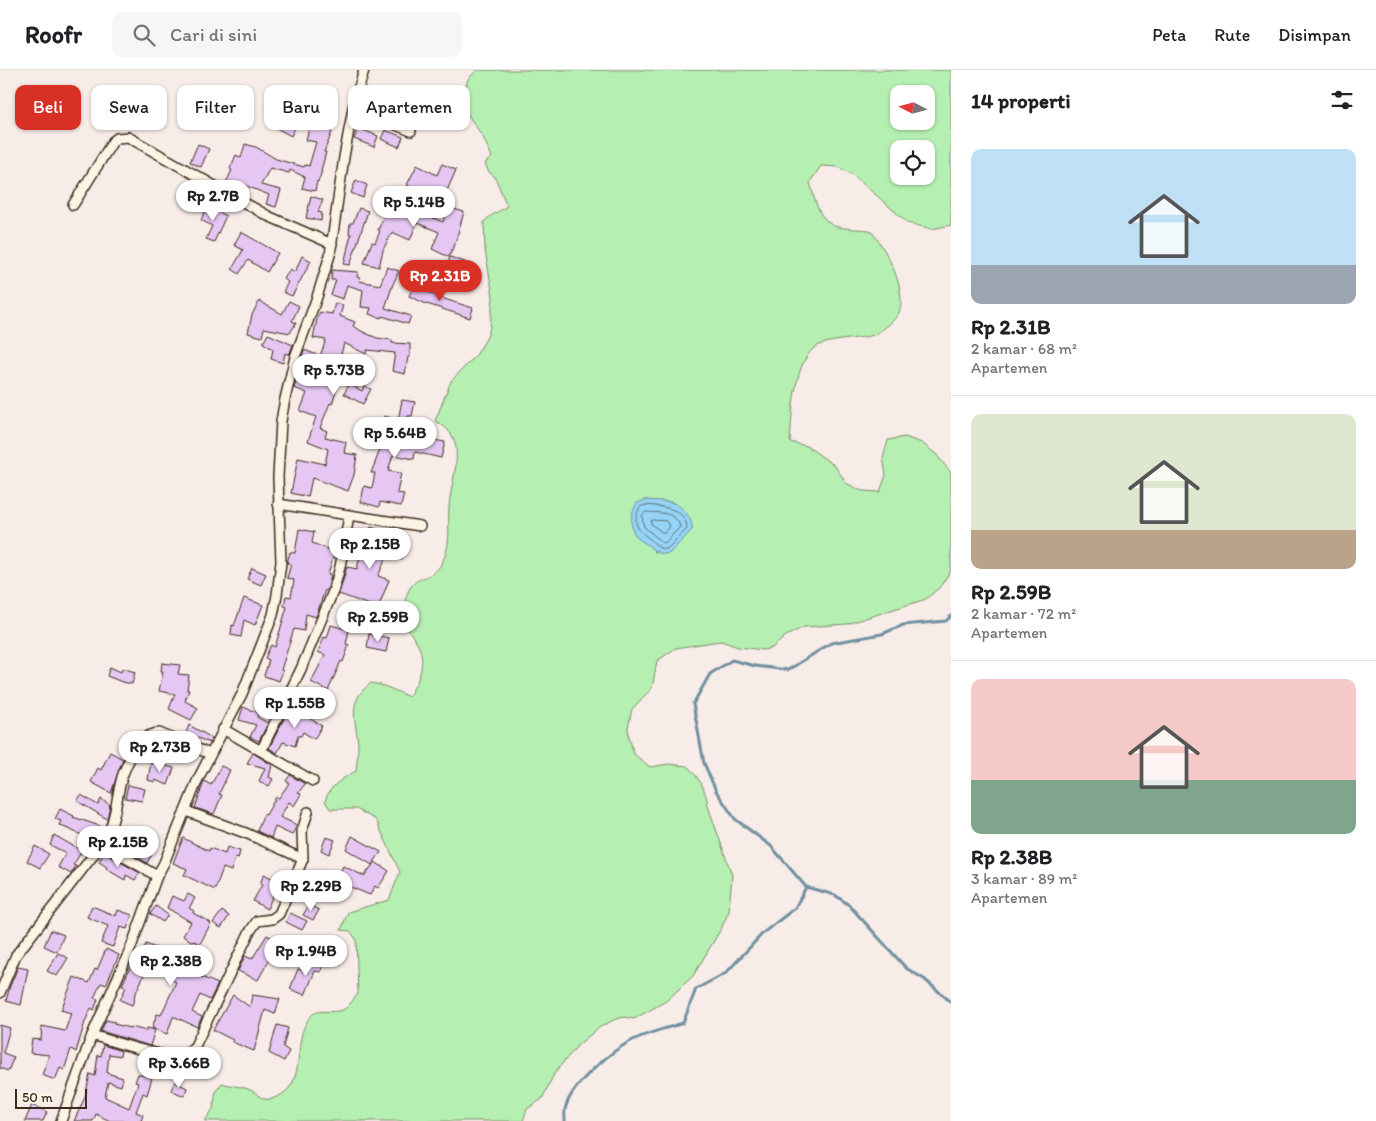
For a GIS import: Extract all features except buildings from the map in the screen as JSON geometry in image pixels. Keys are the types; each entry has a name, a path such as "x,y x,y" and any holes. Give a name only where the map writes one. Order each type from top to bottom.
{"street":[{"path":"360,85 364,70"},
{"path":"61,1121 92,1035 130,950 157,876 186,811 192,792 242,694 273,614 278,595 281,562 278,504 281,421 295,357 324,276 332,244 349,130"},
{"path":"73,205 113,141 117,138 128,137 268,216 332,244"},
{"path":"278,504 420,526"},
{"path":"261,751 300,669 334,589 349,516"},
{"path":"223,730 313,781"},
{"path":"0,993 16,955 102,844 112,822 123,774 140,743 153,733 159,733 210,754"},
{"path":"186,811 248,834 303,859"},
{"path":"92,1035 165,1055 178,1056 195,1046 249,933 257,921 272,919 279,914 303,859 302,830 308,812"},
{"path":"102,844 157,876"}],"green space":[{"path":"477,70 951,70 951,225 932,229 908,223 853,175 838,167 821,166 810,182 818,209 826,221 838,227 870,230 876,237 893,267 901,300 900,310 897,315 877,333 870,336 825,343 814,348 807,356 795,392 790,442 807,446 835,466 846,483 862,491 880,492 886,475 883,458 888,440 905,437 922,443 936,454 951,473 951,570 940,587 926,599 847,624 804,627 786,636 772,648 763,650 738,647 721,641 676,648 657,661 652,688 632,709 628,728 629,737 634,754 650,767 669,764 687,766 701,784 732,875 729,911 721,929 693,976 666,1001 634,1019 625,1017 616,1019 600,1027 579,1044 555,1072 542,1099 527,1109 523,1121 205,1121 213,1109 216,1091 222,1083 248,1089 266,1099 277,1097 288,1090 297,1071 304,1026 310,1017 317,1012 342,1010 348,1007 358,994 356,939 350,931 341,930 348,912 389,900 400,872 376,820 356,809 330,809 325,801 333,787 356,771 358,744 354,711 358,697 363,690 371,683 409,697 417,682 422,663 421,655 416,642 405,624 403,615 404,605 412,585 436,571 447,549 449,507 456,467 456,450 454,439 450,433 445,427 435,421 451,381 477,354 487,337 493,297 485,250 484,222 507,206 495,177 488,171 485,163 492,157 484,139 470,118 470,85 466,85 468,79","holes":["645,500 672,502 676,505 656,553 647,543 639,539"]}],"water":[{"path":"645,500 673,503 683,510 691,522 692,530 670,553 664,554 656,551 640,540 633,531 631,522 633,512 637,503"}],"waterway":[{"path":"565,1121 565,1109 570,1097 585,1077 616,1050 635,1039 683,1023 696,989 726,973 763,933 795,908 806,887 771,846 735,819 716,791 704,763 693,704 710,674 732,660 755,666 788,670 831,643 882,634 903,625 946,621 951,616"},
{"path":"806,887 835,895 849,905 906,968 924,979 951,1002"}]}
